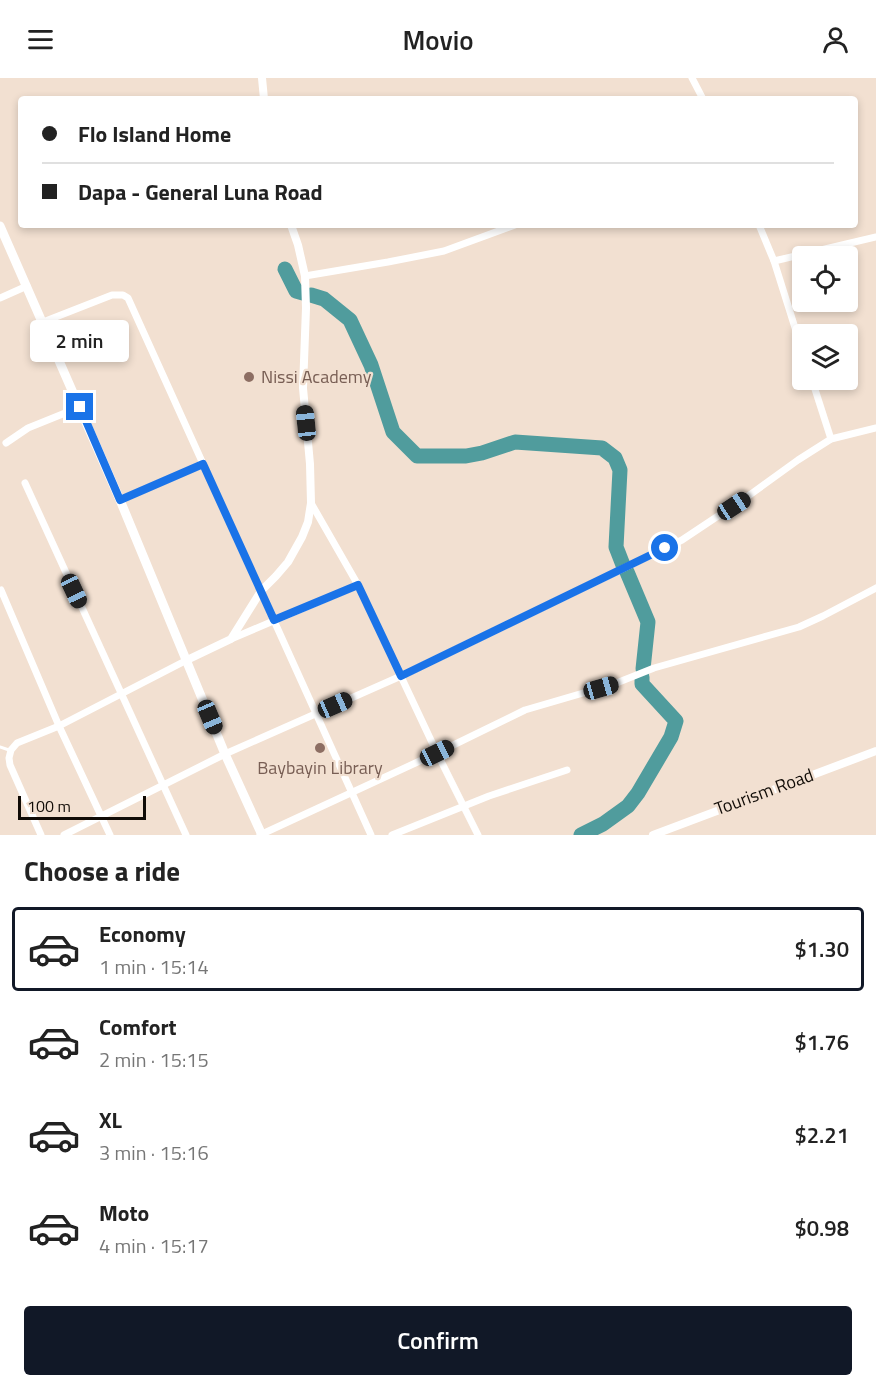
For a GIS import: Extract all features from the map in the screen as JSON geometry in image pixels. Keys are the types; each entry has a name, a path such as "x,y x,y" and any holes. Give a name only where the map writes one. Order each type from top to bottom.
{"main road":[{"path":"0,226 120,500 261,835"}],"street":[{"path":"262,78 264,96"},
{"path":"692,78 701,96"},
{"path":"231,639 261,591 292,555 308,522 311,503 303,388 305,276 292,228"},
{"path":"305,276 444,251 507,228"},
{"path":"760,228 774,261 794,324"},
{"path":"774,261 876,237"},
{"path":"0,298 27,286"},
{"path":"43,322 112,295 123,295 128,298 371,835"},
{"path":"815,390 831,439"},
{"path":"6,443 28,428 80,407"},
{"path":"64,835 225,754 401,676 682,540 831,439 876,428"},
{"path":"120,500 203,464"},
{"path":"25,483 186,835"},
{"path":"311,503 358,585 478,835"},
{"path":"41,835 10,765 10,750 17,743 59,726 231,639 358,585"},
{"path":"261,835 525,710 614,684 654,668 800,627 876,588"},
{"path":"1,590 59,726 110,835"},
{"name":"Tourism Road","path":"652,835 876,751"},
{"path":"392,835 464,806 567,770"}],"lane":[{"path":"0,747 10,750"}],"waterway":[{"path":"285,269 296,291 303,293"},
{"path":"311,295 324,299 350,320 371,365 393,432 417,456 466,456 515,442 602,448 615,458 620,470 616,547 623,565"},
{"path":"627,572 648,622 643,669"},
{"path":"581,835 603,824 628,806 671,737 676,721 642,684 642,677"}],"place":[{"name":"Nissi Academy","path":"249,377"},
{"name":"Baybayin Library","path":"320,748"}],"route":[{"path":"80,407 120,500 203,464 274,620 358,585 401,676 665,548"}]}
